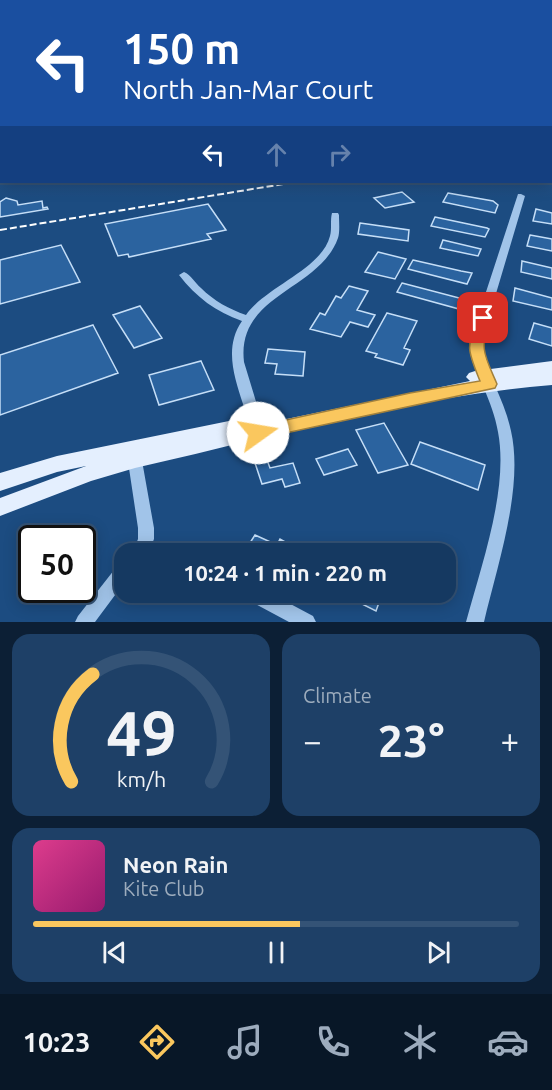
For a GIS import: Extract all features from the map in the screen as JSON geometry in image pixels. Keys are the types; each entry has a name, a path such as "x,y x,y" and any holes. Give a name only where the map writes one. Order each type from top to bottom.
{"main road":[{"path":"0,482 57,464 134,454 410,399 552,367"},
{"path":"487,380 552,379"},
{"path":"0,507 134,454"}],"street":[{"path":"475,622 507,475 508,453 505,431 475,344 521,196"},
{"path":"257,428 237,353 238,341 248,319 267,298 295,282 311,269 334,236 335,215"},
{"path":"184,274 199,293 214,306 248,319"},
{"path":"134,454 147,543"},
{"path":"84,622 114,584"},
{"path":"271,603 307,622"}],"building":[{"path":"402,192 414,202 385,208 374,198"},
{"path":"448,193 493,201 498,205 495,213 443,202"},
{"path":"6,198 17,201 18,205 42,201 43,208 48,209 0,217 0,202"},
{"path":"208,204 226,230 207,234 211,239 129,257 128,254 118,256 105,224"},
{"path":"536,209 552,213 552,224 533,221"},
{"path":"435,217 489,229 485,237 431,226"},
{"path":"360,223 409,230 408,241 358,234"},
{"path":"530,235 552,239 552,251 527,246"},
{"path":"443,240 481,249 478,256 440,248"},
{"path":"61,245 80,282 0,304 0,260"},
{"path":"378,252 406,259 395,279 365,272"},
{"path":"413,260 472,273 467,284 408,269"},
{"path":"522,261 552,268 552,279 521,272"},
{"path":"402,283 463,299 459,309 397,292"},
{"path":"349,286 368,291 357,310 375,315 368,327 350,322 341,337 310,329 320,313 325,315 336,296 341,298"},
{"path":"515,288 552,298 552,310 513,301"},
{"path":"140,306 162,338 134,348 113,315"},
{"path":"387,313 417,321 404,348 410,350 403,365 375,357 377,354 366,351"},
{"path":"534,323 552,328 552,346 529,339"},
{"path":"93,325 118,373 0,415 0,355"},
{"path":"268,349 305,352 303,376 275,374 277,364 265,363"},
{"path":"201,361 214,390 159,405 149,375"},
{"path":"384,423 408,465 378,473 356,430"},
{"path":"420,442 485,465 478,490 411,464"},
{"path":"348,449 357,465 324,475 316,459"},
{"path":"267,460 270,468 293,463 300,483 285,487 282,479 262,484 255,463"},
{"path":"255,535 273,543 250,543"},
{"path":"360,603 379,603 376,611"}],"railway":[{"path":"0,230 290,183"}],"route":[{"path":"258,433 489,384 476,354 475,344 483,318"}]}
